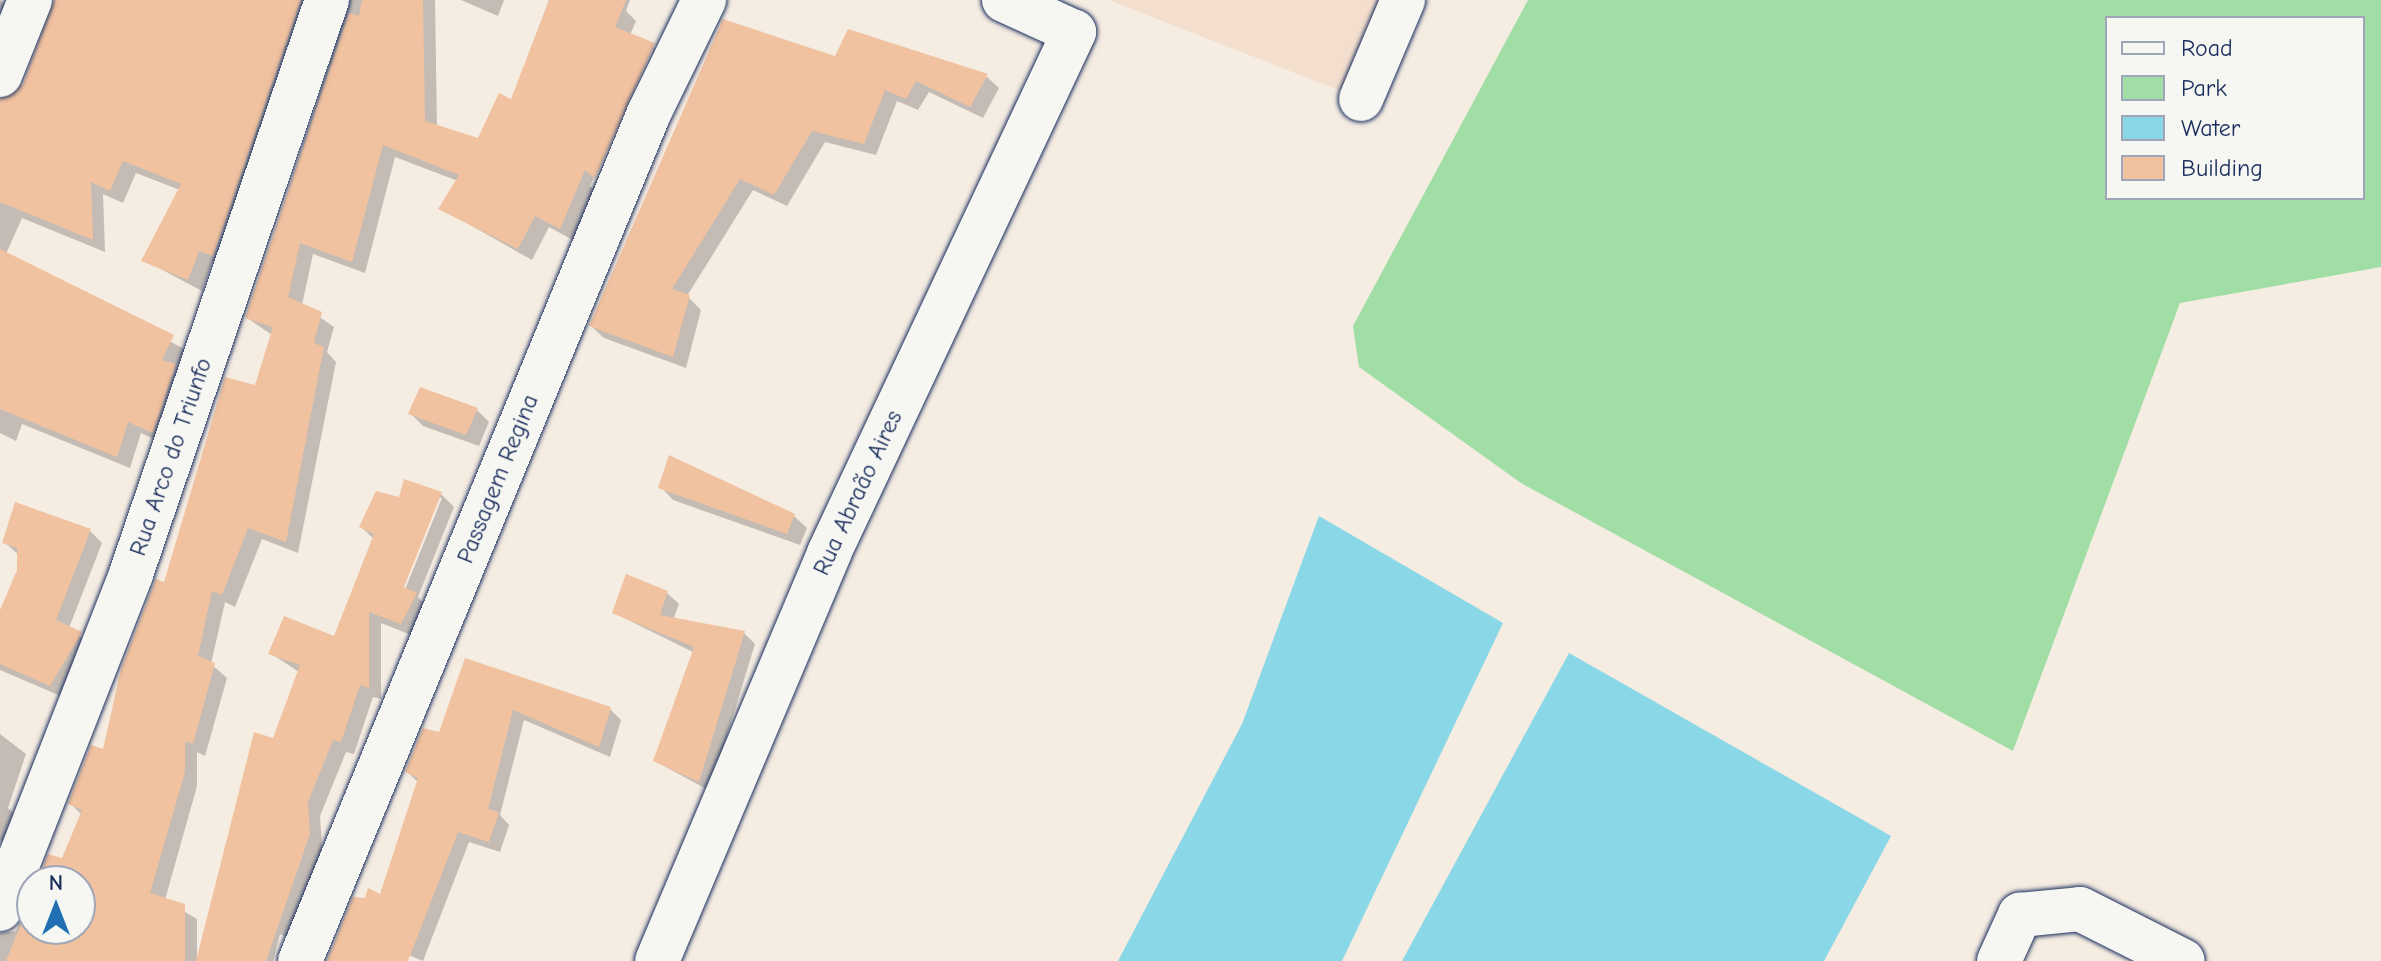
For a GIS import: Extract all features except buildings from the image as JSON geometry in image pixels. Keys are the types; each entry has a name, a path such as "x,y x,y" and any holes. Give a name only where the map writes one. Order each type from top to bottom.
{"street":[{"path":"0,75 30,0"},
{"name":"Rua Arco do Triunfo","path":"0,909 131,574 327,0"},
{"name":"Passagem Regina","path":"300,961 645,123 704,0"},
{"name":"Rua Abraão Aires","path":"657,961 829,553 1074,32 1004,0"},
{"path":"1361,99 1403,0"},
{"path":"1999,961 2020,915 2080,909 2183,961"}],"shaded area":[{"path":"1109,0 1403,0 1361,99"}],"green space":[{"path":"1528,0 2381,0 2381,267 2180,303 2013,751 1521,483 1359,367 1353,326"}],"water":[{"path":"1319,516 1503,623 1342,961 1118,961 1242,724"},
{"path":"1569,653 1891,836 1824,961 1402,961"}]}
